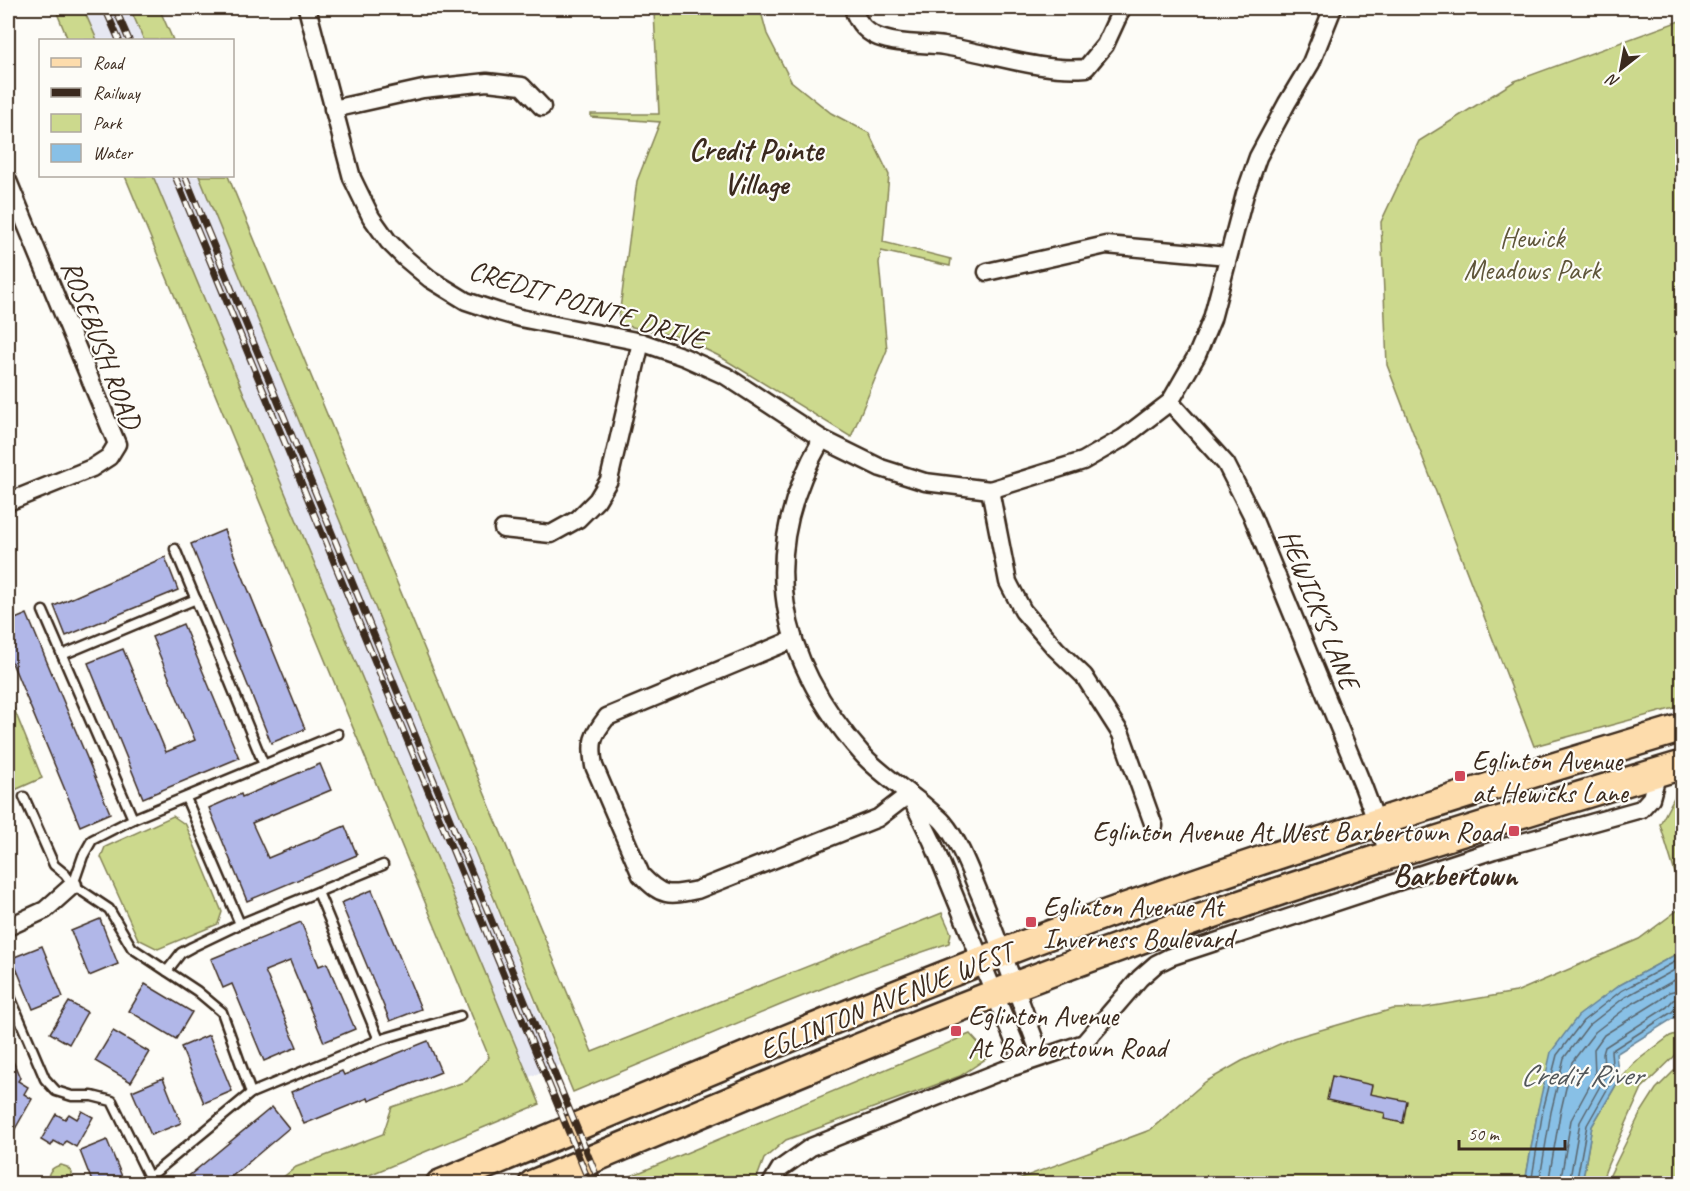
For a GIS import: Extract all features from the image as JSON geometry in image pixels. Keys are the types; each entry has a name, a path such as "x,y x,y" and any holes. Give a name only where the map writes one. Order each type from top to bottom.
{"main road":[{"name":"EGLINTON AVENUE WEST","path":"440,1184 836,1018 992,957 1162,895 1377,822 1683,728"},
{"name":"EGLINTON AVENUE WEST","path":"533,1184 1005,990 1188,922 1389,855 1670,769"}],"street":[{"name":"CREDIT POINTE DRIVE","path":"307,8 352,178 371,217 405,258 430,279 466,302 520,318 641,342 684,357 726,376 822,438 881,468 925,482 990,490 1083,461 1123,438 1170,402 1197,355 1212,319 1245,194 1258,157 1311,63 1333,8"},
{"path":"853,8 855,16 867,31 884,39 942,46 1065,70 1086,68 1105,45 1122,8"},
{"path":"333,109 423,89 487,82 522,86 542,107"},
{"name":"ROSEBUSH ROAD","path":"8,181 117,444 109,457 92,468 8,502"},
{"path":"987,272 1106,245 1228,256"},
{"path":"503,529 550,534 578,519 597,500 609,480 641,342"},
{"name":"HEWICK'S LANE","path":"1170,402 1226,464 1251,513 1389,855"},
{"path":"822,438 802,478 784,548 783,602 792,640 814,689 864,757 943,822 975,882 992,957"},
{"path":"990,490 1008,582 1023,611 1056,649 1084,676 1121,734 1154,826"},
{"path":"792,640 607,717 595,732 591,747 594,766 641,875 653,888 673,895 697,890 878,818 909,794"},
{"path":"771,1184 780,1169 811,1147 1041,1056 1070,1050 1084,1043 1140,978 1156,964 1170,957 1494,850 1641,809 1670,769"},
{"path":"909,794 992,957 1005,990 1041,1056"},
{"path":"8,927 45,910 73,885"},
{"path":"1005,990 1023,1063"}],"lane":[{"path":"175,549 264,765"},
{"path":"62,655 196,599"},
{"path":"43,610 133,819"},
{"path":"73,885 83,856 92,840 133,819 338,734"},
{"path":"24,797 54,865 73,885 109,909 132,948 167,970 222,1012 251,1093"},
{"path":"186,798 240,924"},
{"path":"167,970 181,953 240,924 383,865"},
{"path":"318,892 379,1040"},
{"path":"8,992 45,1079 56,1091 64,1094 92,1096 112,1101 149,1177"},
{"path":"141,1184 251,1093 379,1040 460,1016"}],"shaded area":[{"path":"83,8 130,8 144,39 97,39"},
{"path":"153,177 199,177 560,1065 529,1077"}],"green space":[{"path":"55,8 83,8 97,39 68,39"},
{"path":"130,8 159,8 173,39 144,39"},
{"path":"677,8 760,8 767,34 791,81 831,113 869,133 889,175 883,242 951,259 950,266 881,251 879,263 887,350 851,437 719,356 680,337 618,324 637,181 660,122 591,117 591,114 659,114 654,12"},
{"name":"Hewick Meadows Park","path":"1682,20 1682,706 1534,746 1387,365 1381,222 1419,141 1515,81"},
{"path":"125,177 153,177 540,1104 350,1183 276,1183 296,1167 383,1134 392,1107 467,1081 489,1057"},
{"path":"199,177 228,177 592,1052 942,913 951,933 949,943 864,972 783,1004 573,1092"},
{"path":"8,694 42,778 8,793"},
{"path":"1682,788 1682,896 1660,824 1678,790"},
{"path":"173,816 186,825 222,912 218,924 158,949 138,939 101,857 105,847"},
{"path":"1682,907 1682,951 1618,986 1538,1109 1525,1183 1005,1184 1150,1130 1205,1082 1242,1061 1293,1038 1393,1009 1422,1008 1516,992 1639,939"},
{"path":"1682,1032 1682,1049 1642,1088 1601,1183 1582,1184 1592,1126 1619,1080 1634,1063 1670,1036"},
{"path":"970,1034 990,1056 960,1076 786,1140 764,1159 755,1183 619,1183 619,1181"},
{"path":"1682,1063 1682,1183 1606,1183 1640,1114 1656,1089"},
{"path":"61,1165 67,1167 72,1173 72,1183 49,1183 50,1171"}],"water":[{"name":"Credit River","path":"1682,951 1682,1007 1677,1016 1616,1054 1619,1080 1592,1126 1582,1183 1525,1183 1551,1052 1578,1016 1618,986"}],"building":[{"path":"224,530 305,729 271,743 191,544"},
{"path":"165,557 178,590 66,636 54,606"},
{"path":"27,614 110,813 80,826 8,653 8,622"},
{"path":"183,624 239,758 143,798 88,663 123,649 166,752 195,740 152,637"},
{"path":"320,764 331,790 252,823 268,858 345,826 357,855 247,901 209,808 241,794 242,797"},
{"path":"372,890 421,1009 390,1021 341,903"},
{"path":"100,919 118,964 89,976 71,931"},
{"path":"301,922 319,966 327,963 355,1029 324,1042 290,961 265,971 297,1047 264,1061 232,984 223,988 211,959"},
{"path":"42,946 63,997 33,1009 12,958"},
{"path":"145,984 192,1012 176,1039 129,1011"},
{"path":"69,1002 87,1012 69,1044 50,1033"},
{"path":"113,1031 149,1052 131,1082 95,1061"},
{"path":"209,1035 232,1091 204,1103 181,1047"},
{"path":"428,1041 441,1072 304,1124 291,1092 342,1071 344,1075"},
{"path":"8,1049 20,1078 18,1081 28,1087 24,1094 32,1099 15,1129 8,1124"},
{"path":"1332,1076 1372,1085 1370,1094 1407,1101 1403,1123 1384,1119 1385,1113 1327,1100"},
{"path":"163,1078 181,1123 151,1135 132,1091"},
{"path":"272,1107 289,1128 223,1184 179,1184"},
{"path":"82,1111 93,1117 76,1147 66,1141 63,1146 54,1141 51,1146 41,1140 56,1114 65,1119 69,1114 77,1119"},
{"path":"107,1140 125,1184 93,1184 80,1151"}],"railway":[{"path":"105,8 119,39"},
{"path":"115,8 129,39"},
{"path":"175,177 590,1184"},
{"path":"185,177 600,1184"}],"place":[{"name":"Eglinton Avenue at Hewicks Lane","path":"1460,776"},
{"name":"Eglinton Avenue At West Barbertown Road","path":"1514,831"},
{"name":"Eglinton Avenue At Inverness Boulevard","path":"1031,922"},
{"name":"Eglinton Avenue At Barbertown Road","path":"956,1031"}],"district":[{"name":"Credit Pointe Village","path":"756,167"},
{"name":"Barbertown","path":"1455,875"}]}
